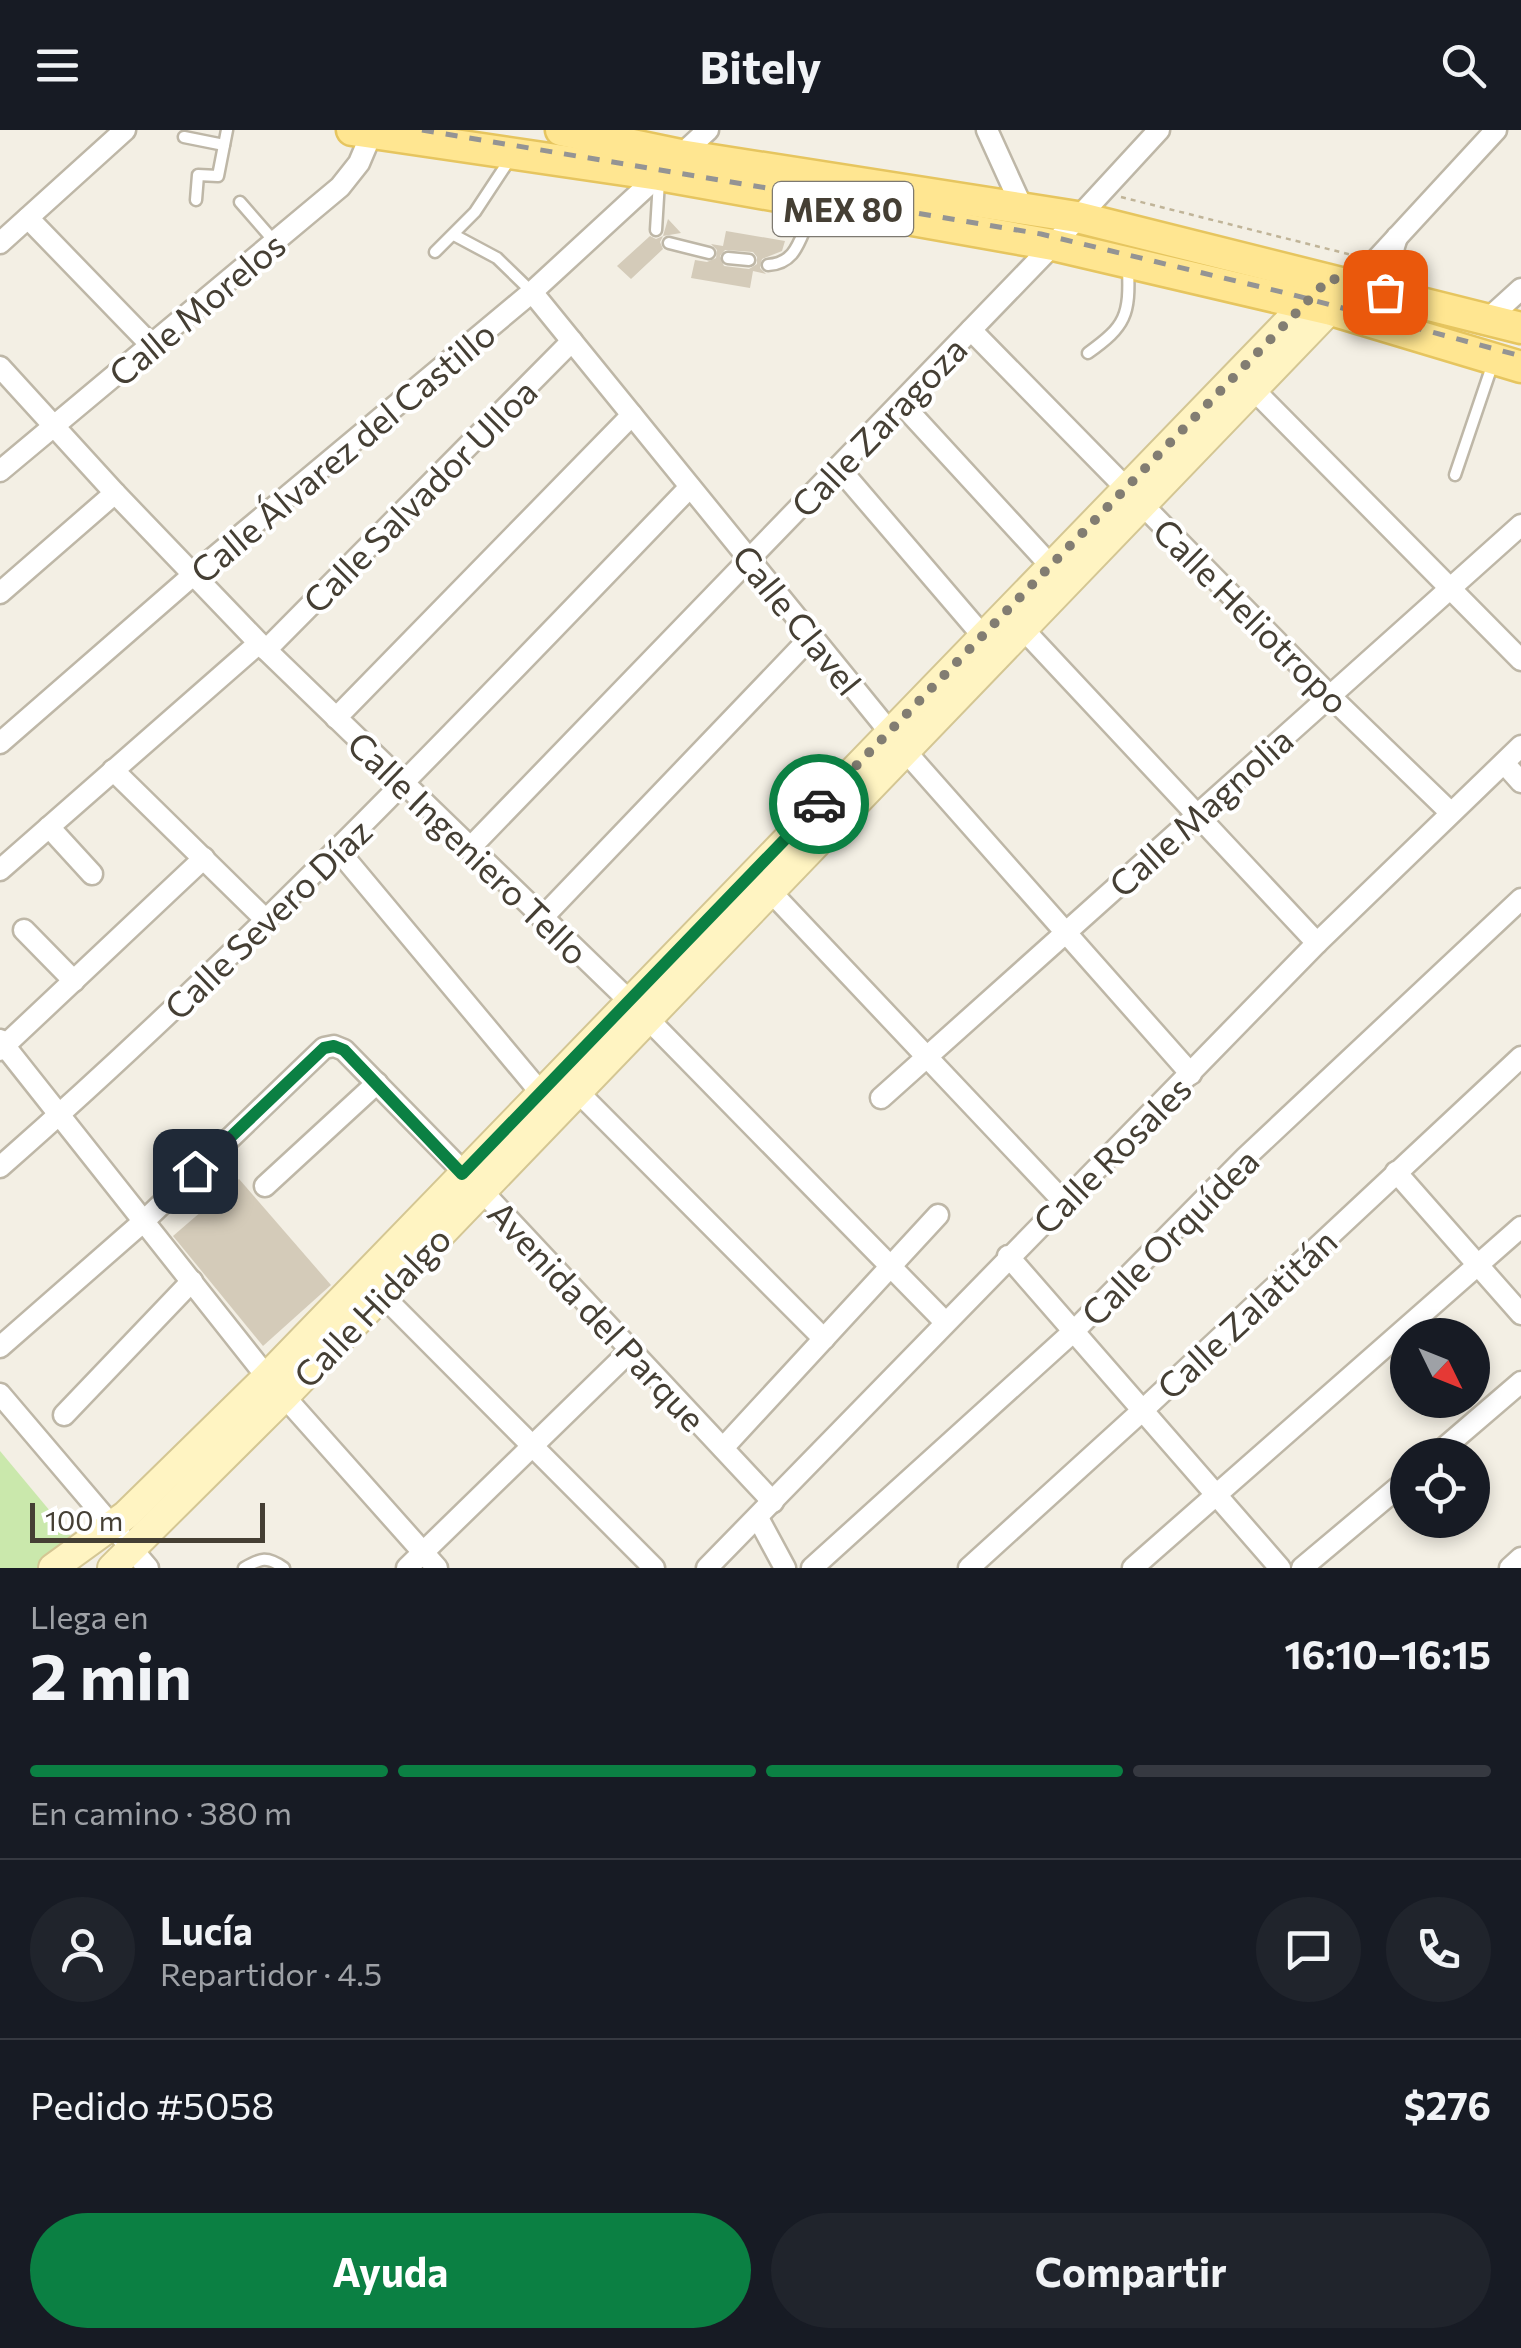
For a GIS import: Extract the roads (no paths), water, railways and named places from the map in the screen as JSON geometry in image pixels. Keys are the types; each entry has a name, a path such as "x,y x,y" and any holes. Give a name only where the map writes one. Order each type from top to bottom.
{"main road":[{"name":"MEX 80","path":"561,130 670,165 818,205 1053,244 1318,306 1508,363"},
{"name":"MEX 80","path":"365,131 513,154 670,165 1078,216 1521,328"}],"street":[{"path":"0,243 124,130"},
{"name":"Calle Álvarez del Castillo","path":"0,743 532,292 708,130"},
{"path":"987,130 1022,207"},
{"name":"Calle Zaragoza","path":"469,849 1159,130"},
{"name":"Calle Hidalgo","path":"131,1562 275,1387 472,1183 578,1092 638,1011 898,742 1024,630 1134,496 1341,282 1400,232 1496,130"},
{"name":"Calle Morelos","path":"0,472 340,187 359,163 365,131"},
{"path":"28,218 151,345"},
{"path":"1400,232 1392,252 1395,273 1417,300"},
{"path":"1488,319 1521,288"},
{"name":"Calle Clavel","path":"532,292 898,742 1191,1074"},
{"name":"Calle Hidalgo","path":"53,1568 111,1526 382,1295 541,1093 771,892 982,635 1050,565 1254,390 1318,306"},
{"name":"Calle Heliotropo","path":"971,330 1450,812"},
{"name":"Calle Salvador Ulloa","path":"0,870 263,646 572,341"},
{"name":"Calle Ingeniero Tello","path":"0,367 193,576 638,1011 944,1322"},
{"path":"1254,390 1521,660"},
{"path":"900,403 1050,565"},
{"path":"336,718 632,416"},
{"path":"838,467 982,635"},
{"name":"Calle Severo Díaz","path":"0,1168 267,921 404,785 690,487"},
{"path":"0,593 115,493"},
{"name":"Calle Magnolia","path":"881,1098 1521,525"},
{"path":"1024,630 1317,943"},
{"path":"542,918 812,636"},
{"name":"Calle Rosales","path":"707,1568 1317,943 1521,746"},
{"path":"1504,763 1521,782"},
{"path":"114,770 267,921"},
{"path":"49,827 92,874"},
{"path":"338,850 541,1093"},
{"path":"204,858 2,1045 61,1114 275,1387 422,1563 532,1446 631,1350"},
{"path":"771,892 1063,1200"},
{"name":"Calle Orquídea","path":"812,1568 1075,1330 1246,1157 1521,899"},
{"path":"24,930 74,980"},
{"name":"Avenida del Parque","path":"144,1220 324,1048 344,1050 774,1502"},
{"name":"Calle Zalatitán","path":"968,1568 1144,1410 1521,1057"},
{"path":"265,1186 376,1083"},
{"path":"578,1092 824,1339"},
{"path":"1396,1172 1521,1314"},
{"path":"723,1448 938,1215"},
{"path":"0,1348 144,1220"},
{"path":"1134,1568 1521,1227"},
{"path":"1008,1256 1280,1568"},
{"path":"64,1415 192,1281"},
{"path":"382,1295 654,1568"},
{"path":"1456,1438 1521,1382"},
{"path":"0,1394 111,1526 131,1562"},
{"path":"1302,1568 1390,1494"},
{"path":"758,1518 785,1568"},
{"path":"1510,1568 1521,1558"}],"lane":[{"path":"196,200 198,175 218,176 226,130"},
{"path":"184,138 224,145"},
{"path":"435,252 493,188 513,154"},
{"path":"656,230 670,165"},
{"path":"240,202 275,242"},
{"path":"768,265 782,264 791,258 818,205"},
{"path":"454,234 497,258 532,292"},
{"path":"670,244 709,253"},
{"path":"728,258 749,260"},
{"path":"1088,354 1113,336 1125,317 1127,262"},
{"path":"1456,475 1508,363"},
{"path":"244,1568 269,1558 284,1568"}],"railway":[{"path":"422,130 1041,234 1290,294 1521,356"}]}
